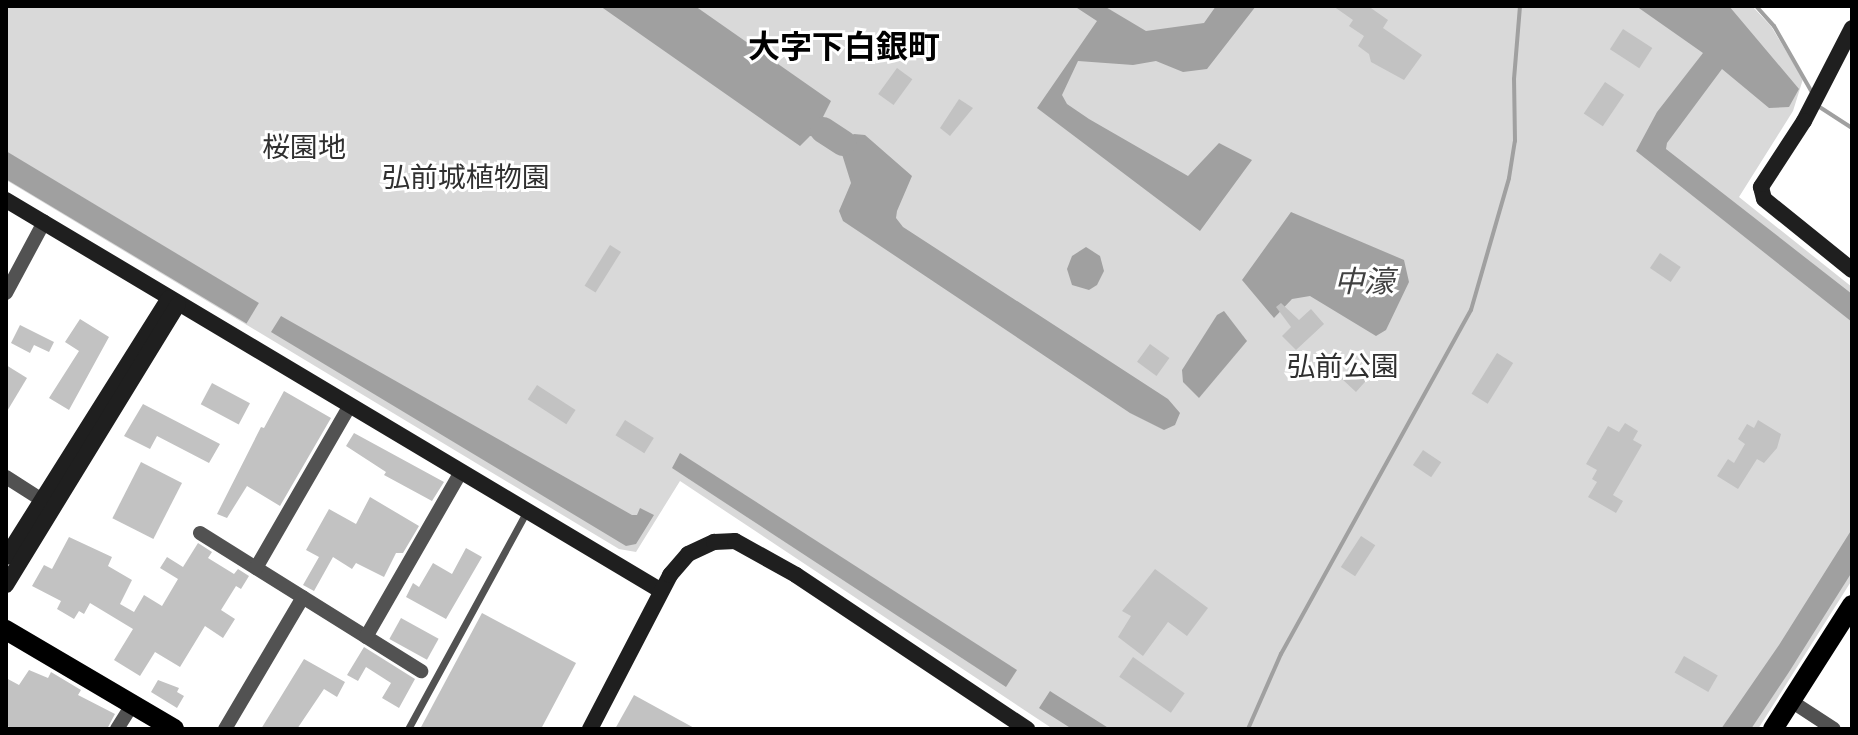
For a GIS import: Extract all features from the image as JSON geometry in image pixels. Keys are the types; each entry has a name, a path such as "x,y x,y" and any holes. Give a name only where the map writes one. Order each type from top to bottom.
{"main road":[{"path":"1773,729 1852,605"},
{"path":"6,630 174,729"}],"street":[{"path":"1852,28 1804,121 1761,187 1764,199 1852,270"},
{"path":"6,200 660,590"},
{"path":"6,293 44,222"},
{"path":"6,557 174,301"},
{"path":"6,585 174,301"},
{"path":"256,568 349,407"},
{"path":"366,637 461,472"},
{"path":"6,477 42,500"},
{"path":"200,533 421,671"},
{"path":"590,729 660,590 688,554 714,542 735,541 796,575 1027,729"},
{"path":"225,729 303,597"},
{"path":"1791,701 1834,729"},
{"path":"117,729 133,703"}],"lane":[{"path":"408,729 527,511"}],"green space":[{"name":"弘前公園","path":"6,6 1752,6 1771,26 1803,79 1793,111 1739,197 1852,287 1852,580 1758,729 1053,729 680,481 636,552 619,549 6,180"}],"water":[{"path":"600,6 695,6 831,101 820,123 825,127 818,137 810,136 800,146"},
{"path":"1074,6 1104,6 1146,31 1204,23 1216,6 1256,6 1207,69 1183,72 1156,61 1133,65 1078,61 1062,95 1067,104 1089,119 1188,176 1219,143 1252,160 1200,231 1037,108 1097,21"},
{"path":"1636,6 1729,6 1799,89 1789,107 1769,108 1722,69 1667,143 1666,149 1852,294 1852,322 1636,151 1657,112 1703,53"},
{"path":"854,134 865,135 912,176 897,211 896,218 903,227 1168,399 1180,413 1175,425 1164,430 1130,413 843,221 839,211 851,183 841,151 847,138"},
{"path":"6,151 259,303 247,324 6,179"},
{"name":"中濠","path":"1291,212 1404,260 1409,282 1386,330 1376,336 1310,296 1292,299 1274,318 1242,280"},
{"path":"1086,247 1100,256 1104,271 1097,285 1089,290 1072,285 1067,269 1072,256"},
{"path":"1224,311 1247,341 1199,398 1183,382 1182,370 1217,315"},
{"path":"281,316 632,515 637,515 640,508 654,515 636,544 626,546 271,332"},
{"path":"680,453 1017,670 1006,687 672,468"},
{"path":"1852,529 1852,572 1789,672 1751,729 1721,729 1779,645"},
{"path":"1050,691 1110,729 1072,729 1039,708"}],"building":[{"path":"1333,6 1368,6 1388,20 1383,28 1422,55 1404,80 1371,62 1369,54 1358,46 1364,36 1349,26 1353,20"},
{"path":"1623,29 1652,48 1639,68 1610,49"},
{"path":"897,68 912,79 894,105 878,94"},
{"path":"1605,82 1624,95 1603,126 1584,114"},
{"path":"959,99 973,108 950,136 940,128"},
{"path":"610,245 621,252 596,293 585,286"},
{"path":"1660,253 1681,267 1671,282 1650,268"},
{"path":"1281,303 1299,320 1311,309 1324,324 1296,350 1282,336 1291,327 1276,307"},
{"path":"80,319 109,337 69,410 49,398 79,351 65,342"},
{"path":"20,325 54,342 49,352 34,345 30,353 11,343"},
{"path":"1150,344 1169,358 1156,376 1137,362"},
{"path":"1497,353 1513,363 1488,404 1472,394"},
{"path":"6,365 27,378 6,413"},
{"path":"1353,366 1358,371 1363,366 1372,374 1356,392 1342,379"},
{"path":"212,383 250,403 239,424 201,404"},
{"path":"537,385 576,410 566,424 528,399"},
{"path":"284,391 331,418 280,506 247,486 227,518 217,514 261,427 264,428"},
{"path":"143,404 220,444 209,463 157,436 150,449 124,436"},
{"path":"625,420 654,438 644,453 615,435"},
{"path":"1758,420 1781,434 1777,448 1764,463 1757,459 1738,489 1717,476 1728,459 1734,463 1745,444 1738,439 1747,424 1754,428"},
{"path":"1625,423 1638,431 1633,440 1642,445 1613,495 1623,501 1616,513 1588,497 1597,482 1592,479 1597,470 1586,464 1608,426 1619,432"},
{"path":"354,433 444,482 432,501 384,475 386,472 346,446"},
{"path":"1423,450 1441,462 1431,477 1413,465"},
{"path":"141,462 182,483 153,539 112,518"},
{"path":"370,497 419,526 403,553 396,553 384,577 356,563 352,569 333,557 314,591 303,585 319,557 306,550 329,509 356,524"},
{"path":"1361,536 1375,545 1355,576 1341,567"},
{"path":"69,537 112,557 108,566 132,580 120,604 134,612 144,595 162,606 178,579 160,568 167,557 183,567 198,543 212,552 208,558 234,574 238,569 249,576 241,589 236,586 221,610 235,619 223,638 205,626 180,667 155,652 140,676 114,660 133,629 90,603 84,614 79,611 74,619 57,609 61,601 32,586 44,565 52,569"},
{"path":"466,548 482,557 446,619 406,597 413,583 419,587 433,563 452,574"},
{"path":"1155,569 1208,608 1187,636 1168,622 1143,656 1118,637 1131,616 1122,611"},
{"path":"482,613 576,663 541,729 420,729"},
{"path":"401,618 439,639 427,660 389,639"},
{"path":"364,647 415,679 399,708 382,698 391,683 366,667 358,681 347,675"},
{"path":"1684,656 1718,675 1708,692 1674,672"},
{"path":"1133,657 1185,693 1171,713 1119,677"},
{"path":"304,659 345,682 337,697 324,689 297,729 261,729"},
{"path":"29,670 48,678 51,672 81,690 78,695 115,714 107,729 12,729 6,725 6,678 19,685"},
{"path":"158,680 179,688 177,692 184,696 177,708 151,692"},
{"path":"634,695 696,729 615,729"}],"waterway":[{"path":"1248,729 1281,654 1471,310 1509,178 1515,141 1514,79 1520,6"},
{"path":"1756,6 1774,26 1813,94"},
{"path":"1818,106 1852,128"},
{"path":"823,130 843,143"}],"district":[{"name":"大字下白銀町","path":"844,48"}],"park label":[{"name":"桜園地","path":"304,148"},
{"name":"弘前城植物園","path":"466,178"}]}
